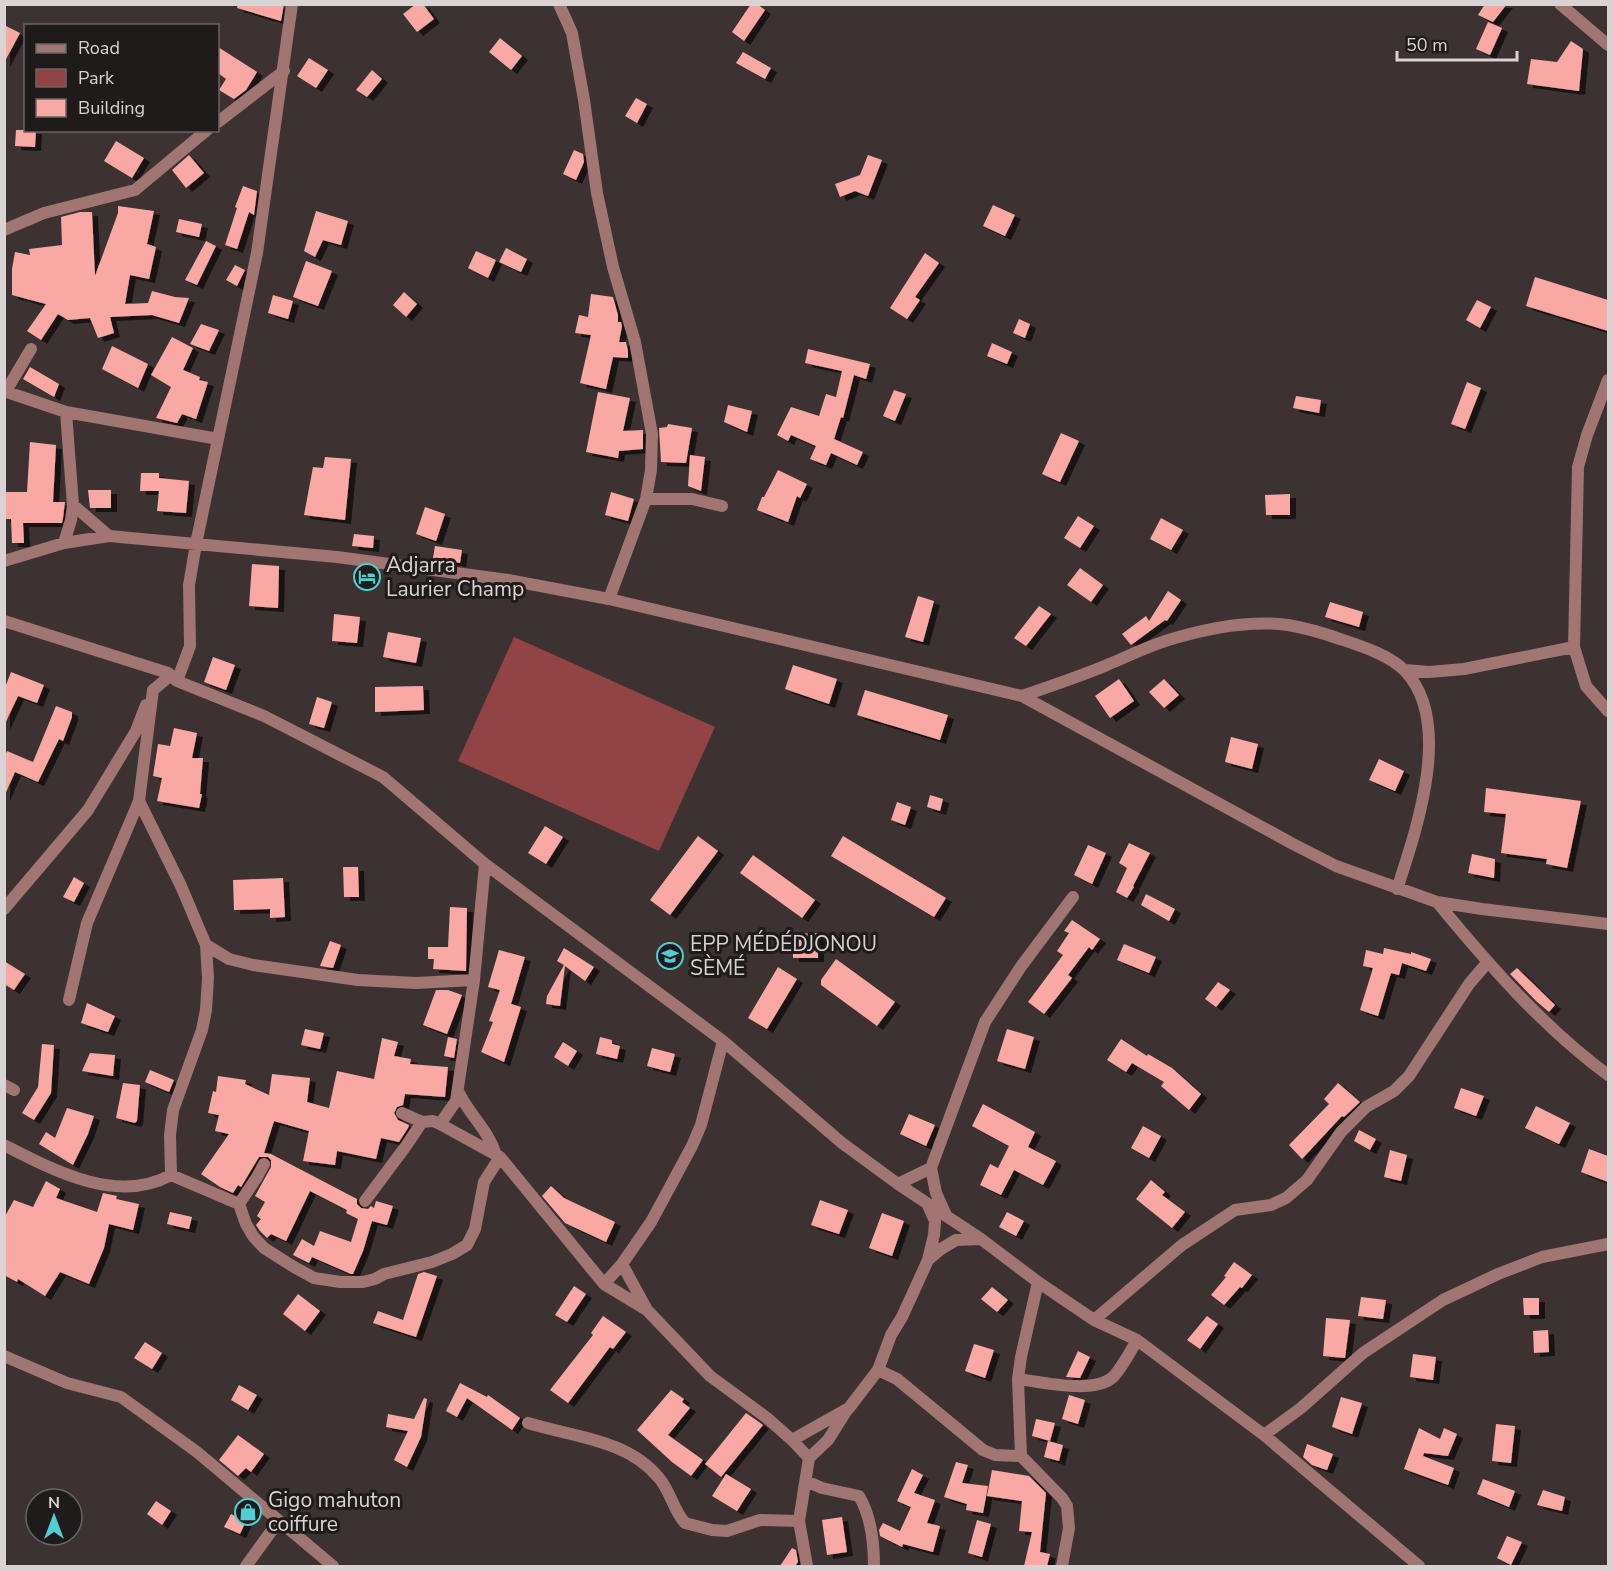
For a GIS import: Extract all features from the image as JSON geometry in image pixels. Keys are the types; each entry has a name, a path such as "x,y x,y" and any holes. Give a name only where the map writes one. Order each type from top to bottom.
{"street":[{"path":"4,909 88,810 136,731 153,690 174,678 190,646 189,585 257,253 292,4"},
{"path":"559,4 572,33 597,193 613,267 635,342 652,435 651,470 646,499 609,599"},
{"path":"1560,4 1608,45"},
{"path":"219,121 284,71"},
{"path":"4,230 45,213 135,190 205,132"},
{"path":"31,349 5,391 66,412 218,439"},
{"path":"1608,380 1587,435 1578,467 1574,647 1586,686 1608,711"},
{"path":"64,543 73,505 66,412"},
{"path":"646,499 692,499 722,506"},
{"path":"73,505 109,536"},
{"path":"4,561 64,543 109,536 337,557 497,578 609,599 1022,696 1336,866 1437,902 1608,924"},
{"path":"4,621 174,678 264,716 383,777 485,864 723,1041 842,1143 1094,1320 1137,1340 1264,1435 1419,1566"},
{"path":"1022,696 1174,638 1222,628 1286,625 1315,631 1373,650 1405,670 1419,691 1426,709 1428,726 1428,756 1415,832 1397,889"},
{"path":"1405,670 1429,672 1464,669 1574,647"},
{"path":"69,1000 87,923 139,801 153,690"},
{"path":"139,801 181,886 206,945 208,978 206,1010 202,1030 173,1110 170,1135 171,1174"},
{"path":"440,1124 456,1101 458,1090 474,980 485,864"},
{"path":"947,1216 936,1193 931,1168 985,1022 1020,968 1073,897"},
{"path":"1437,902 1487,963 1549,1027 1608,1075"},
{"path":"206,945 229,959 253,965 338,978 389,983 474,980"},
{"path":"1094,1320 1182,1245 1235,1210 1270,1205 1286,1198 1307,1180 1341,1132 1366,1107 1394,1091 1409,1076 1469,984 1487,963"},
{"path":"604,1284 622,1264 651,1222 692,1146 704,1115 723,1041"},
{"path":"458,1090 464,1103 488,1133 498,1156 604,1284 647,1310"},
{"path":"402,1113 422,1122 433,1121 440,1124 498,1156"},
{"path":"365,1201 422,1122"},
{"path":"4,1145 66,1175 98,1183 147,1184 159,1181 171,1174"},
{"path":"171,1174 239,1204 253,1236 264,1248 294,1267 314,1278 340,1282 363,1282 384,1274 432,1262 467,1245 475,1229 484,1182 498,1156"},
{"path":"239,1204 264,1164"},
{"path":"898,1184 931,1168"},
{"path":"807,1566 799,1510 809,1458 828,1440 878,1370 891,1335 902,1317 928,1260 934,1235 934,1221 927,1203"},
{"path":"928,1260 956,1240 981,1239"},
{"path":"1264,1435 1301,1408 1364,1353 1443,1300 1498,1274 1542,1257 1608,1244"},
{"path":"622,1264 647,1310 710,1376 767,1418 809,1458"},
{"path":"1038,1281 1018,1379 1021,1456 1067,1506 1069,1528 1062,1566"},
{"path":"1018,1379 1083,1386 1099,1385 1114,1376 1137,1340"},
{"path":"4,1356 67,1383 122,1396 197,1452 333,1566"},
{"path":"878,1370 897,1379 983,1450 995,1455 1021,1456"},
{"path":"792,1440 849,1408"},
{"path":"528,1423 606,1444 642,1461 664,1484 685,1523 712,1530 727,1531 760,1520 799,1521"},
{"path":"806,1481 822,1488 859,1496 864,1504 875,1548 874,1566"},
{"path":"246,1566 278,1522"}],"green space":[{"path":"514,637 715,727 659,851 458,761"}],"building":[{"path":"238,4 284,4 281,21 237,8"},
{"path":"416,4 423,4 434,19 417,32 403,14"},
{"path":"751,4 757,4 765,10 744,41 732,32"},
{"path":"1485,4 1507,4 1493,22 1478,15"},
{"path":"1488,22 1502,28 1490,55 1476,49"},
{"path":"4,25 20,33 4,63"},
{"path":"500,38 522,56 511,70 489,52"},
{"path":"1571,41 1583,49 1579,91 1527,84 1531,59 1557,62"},
{"path":"219,48 257,72 246,90 234,99 219,90 226,79 219,74"},
{"path":"743,52 771,68 765,79 736,63"},
{"path":"309,58 328,70 316,88 297,76"},
{"path":"372,70 382,79 367,97 356,90"},
{"path":"636,98 647,104 637,123 625,116"},
{"path":"16,130 36,132 35,147 15,146"},
{"path":"116,141 144,158 132,178 104,161"},
{"path":"574,150 583,154 584,162 576,180 563,174"},
{"path":"189,155 204,173 186,188 172,170"},
{"path":"868,155 882,160 868,196 855,191 840,197 835,184 860,175"},
{"path":"243,186 257,191 254,215 249,212 237,249 225,245"},
{"path":"993,205 1015,215 1005,236 983,226"},
{"path":"118,206 154,211 147,244 156,247 149,279 130,275 125,304 148,303 152,291 189,298 179,323 152,315 110,317 114,333 98,338 90,318 68,320 58,314 41,340 27,331 46,304 12,295 12,269 15,252 30,255 29,249 62,245 61,217 80,212 92,212 95,276 118,213"},
{"path":"316,211 348,221 341,245 323,240 315,257 304,251"},
{"path":"179,219 202,224 199,237 176,232"},
{"path":"206,241 216,246 197,285 185,280"},
{"path":"506,248 527,259 521,272 499,262"},
{"path":"476,251 496,260 488,278 468,268"},
{"path":"925,253 939,263 915,297 920,300 907,319 890,308"},
{"path":"306,261 332,271 318,306 293,297"},
{"path":"235,265 245,270 237,286 226,280"},
{"path":"1535,277 1608,300 1608,331 1526,306"},
{"path":"404,292 417,304 406,317 393,305"},
{"path":"591,294 613,297 618,322 621,322 622,326 619,342 626,342 628,351 628,358 613,357 606,389 580,383 591,335 575,333 579,315 588,317"},
{"path":"273,295 293,301 288,319 268,313"},
{"path":"1477,300 1491,307 1480,328 1466,320"},
{"path":"1019,319 1030,324 1025,338 1013,333"},
{"path":"201,324 219,330 209,351 190,344"},
{"path":"172,337 193,348 183,370 200,377 199,380 208,382 196,419 182,414 177,423 156,418 171,387 151,375"},
{"path":"992,343 1012,352 1007,364 987,356"},
{"path":"112,346 148,364 138,388 102,369"},
{"path":"808,349 870,364 866,379 854,375 843,418 841,417 834,439 863,452 857,465 831,453 826,465 810,459 816,446 791,435 788,441 777,435 791,407 819,416 826,394 836,397 842,371 805,363"},
{"path":"30,367 59,384 54,397 23,379"},
{"path":"1467,382 1481,388 1465,429 1451,424"},
{"path":"894,390 906,394 895,421 883,416"},
{"path":"598,392 630,398 623,431 643,430 643,449 619,451 618,458 586,452"},
{"path":"1296,396 1321,400 1319,413 1293,408"},
{"path":"728,405 752,411 747,432 724,422"},
{"path":"668,424 692,428 686,463 661,462 659,428 667,427"},
{"path":"1061,433 1079,441 1060,482 1042,474"},
{"path":"30,442 56,445 53,502 65,502 63,518 62,523 23,523 24,543 12,543 11,519 4,519 4,492 27,492"},
{"path":"690,455 705,457 701,491 688,486"},
{"path":"325,457 351,459 345,520 304,515 313,467 323,468"},
{"path":"778,470 807,484 800,498 797,496 788,522 757,510"},
{"path":"141,473 159,473 159,478 189,481 186,513 157,511 159,491 140,491"},
{"path":"88,490 111,490 111,508 90,508"},
{"path":"611,492 634,499 628,521 605,515"},
{"path":"1290,494 1290,515 1266,515 1265,495"},
{"path":"425,507 445,514 436,541 416,534"},
{"path":"1078,516 1094,526 1080,548 1064,538"},
{"path":"1161,518 1183,530 1171,550 1150,539"},
{"path":"354,534 374,536 373,548 352,546"},
{"path":"435,546 462,550 460,563 433,558"},
{"path":"252,564 279,566 278,608 249,606"},
{"path":"1080,568 1103,585 1091,602 1067,585"},
{"path":"1168,591 1181,600 1167,621 1165,620 1131,645 1122,634 1146,616 1149,621"},
{"path":"918,596 934,601 923,642 905,637"},
{"path":"1330,602 1363,612 1359,627 1325,617"},
{"path":"1039,606 1051,614 1026,646 1014,638"},
{"path":"334,614 360,617 357,643 332,641"},
{"path":"388,632 421,638 416,663 383,657"},
{"path":"213,657 235,665 226,690 204,682"},
{"path":"793,665 837,679 829,704 785,689"},
{"path":"11,672 44,685 37,703 18,696 4,726 4,690"},
{"path":"1119,679 1134,701 1110,718 1095,696"},
{"path":"1164,679 1179,695 1164,708 1149,692"},
{"path":"423,686 424,710 375,712 375,687"},
{"path":"865,690 948,715 940,740 857,715"},
{"path":"317,697 332,702 324,728 309,724"},
{"path":"56,706 72,712 63,741 59,739 38,782 15,772 4,797 4,758 7,751 33,762"},
{"path":"174,728 197,733 192,758 203,758 200,794 202,794 199,808 157,801 162,778 153,776 158,744 170,746"},
{"path":"1231,737 1258,744 1252,769 1225,762"},
{"path":"1379,759 1404,771 1395,791 1369,780"},
{"path":"1486,788 1581,801 1567,868 1546,864 1547,859 1501,853 1506,814 1484,812"},
{"path":"930,795 943,799 940,811 927,807"},
{"path":"897,802 911,807 905,825 891,820"},
{"path":"545,826 563,837 546,864 528,853"},
{"path":"698,836 718,851 670,915 650,900"},
{"path":"843,836 946,898 934,917 831,856"},
{"path":"1129,843 1150,853 1127,898 1116,892 1127,868 1119,863"},
{"path":"1088,845 1106,853 1092,884 1074,875"},
{"path":"1472,854 1495,859 1494,878 1468,873"},
{"path":"753,855 815,900 802,918 740,873"},
{"path":"343,867 358,867 359,897 344,897"},
{"path":"74,877 84,883 74,902 63,897"},
{"path":"283,878 285,917 270,918 270,909 234,910 233,880"},
{"path":"1146,894 1175,909 1169,921 1141,905"},
{"path":"450,907 467,908 466,971 433,969 434,959 428,959 428,947 448,947"},
{"path":"1072,920 1100,939 1092,950 1089,947 1068,975 1072,978 1044,1014 1028,1002 1063,955 1057,951 1069,933 1064,931"},
{"path":"818,933 818,958 793,958 793,934"},
{"path":"330,941 341,945 333,968 320,966"},
{"path":"1124,944 1156,957 1149,973 1117,960"},
{"path":"564,948 594,967 585,981 565,966 560,1006 546,1004 547,996 564,965 557,961"},
{"path":"1384,948 1411,954 1411,952 1431,959 1426,971 1402,963 1399,975 1391,973 1378,1016 1360,1010 1373,968 1363,966 1366,950 1383,954"},
{"path":"499,950 525,957 511,1004 521,1007 504,1062 481,1052 493,1022 489,1021 500,990 488,987"},
{"path":"836,959 895,1002 877,1026 821,985 821,980"},
{"path":"4,961 25,974 14,990 4,984"},
{"path":"778,967 797,979 767,1029 748,1018"},
{"path":"1517,968 1555,1005 1549,1012 1510,974"},
{"path":"1218,982 1230,990 1216,1007 1205,999"},
{"path":"436,990 448,990 462,995 447,1034 423,1025"},
{"path":"87,1003 115,1016 108,1032 81,1023"},
{"path":"305,1029 324,1033 320,1049 301,1045"},
{"path":"1007,1029 1034,1037 1025,1069 997,1061"},
{"path":"448,1037 457,1039 454,1058 444,1056"},
{"path":"600,1037 612,1040 612,1044 620,1046 617,1059 596,1054"},
{"path":"382,1038 398,1042 394,1056 411,1059 410,1064 448,1067 445,1097 405,1094 403,1105 397,1107 394,1113 398,1120 409,1125 399,1142 381,1138 376,1159 337,1151 335,1165 303,1161 309,1131 274,1121 264,1153 271,1154 357,1199 357,1204 361,1208 368,1209 371,1206 374,1208 376,1201 393,1206 387,1225 372,1221 363,1251 351,1274 312,1257 309,1263 293,1255 302,1239 314,1246 320,1231 351,1242 358,1219 346,1213 347,1210 310,1191 286,1241 271,1234 267,1238 260,1231 256,1225 261,1219 257,1216 265,1202 255,1196 271,1167 271,1160 268,1157 259,1157 241,1187 238,1185 233,1193 201,1174 229,1134 215,1131 219,1115 208,1113 213,1091 216,1092 218,1076 246,1080 245,1084 269,1095 272,1074 310,1078 307,1102 329,1108 337,1071 374,1079"},
{"path":"1121,1039 1147,1056 1148,1054 1172,1068 1201,1094 1189,1110 1161,1086 1164,1082 1132,1063 1126,1072 1107,1060"},
{"path":"563,1042 577,1051 568,1066 554,1057"},
{"path":"42,1044 54,1045 51,1093 34,1120 22,1113 38,1087"},
{"path":"652,1048 675,1054 670,1072 647,1066"},
{"path":"90,1053 115,1055 113,1076 82,1071"},
{"path":"150,1070 174,1080 169,1092 145,1082"},
{"path":"123,1083 140,1085 135,1123 116,1118"},
{"path":"1338,1083 1360,1102 1344,1117 1342,1116 1302,1159 1289,1145 1329,1104 1324,1099"},
{"path":"1461,1088 1484,1096 1476,1116 1454,1108"},
{"path":"983,1104 1035,1132 1028,1147 1056,1161 1043,1185 1014,1170 1001,1195 980,1185 990,1164 998,1168 1009,1146 972,1126"},
{"path":"1536,1106 1570,1123 1559,1144 1525,1128"},
{"path":"67,1108 94,1116 73,1165 39,1144 46,1132 55,1138"},
{"path":"909,1114 935,1125 926,1146 900,1134"},
{"path":"1143,1126 1161,1136 1149,1158 1131,1148"},
{"path":"1359,1130 1376,1139 1370,1150 1354,1141"},
{"path":"1589,1149 1608,1156 1608,1182 1581,1172"},
{"path":"1390,1150 1407,1155 1401,1181 1384,1177"},
{"path":"1151,1180 1165,1192 1162,1195 1185,1212 1172,1228 1136,1199"},
{"path":"46,1181 60,1189 56,1198 97,1212 103,1193 117,1196 116,1199 139,1204 133,1230 109,1224 104,1248 89,1284 60,1272 45,1296 18,1279 17,1282 4,1275 4,1218 14,1200 33,1207"},
{"path":"551,1186 564,1198 615,1222 606,1242 565,1223 542,1196"},
{"path":"820,1200 848,1210 839,1234 811,1225"},
{"path":"170,1212 192,1217 189,1229 167,1224"},
{"path":"1007,1212 1024,1221 1016,1236 999,1227"},
{"path":"882,1213 904,1221 892,1256 869,1248"},
{"path":"1234,1262 1252,1275 1224,1305 1211,1295 1226,1277 1224,1276"},
{"path":"424,1272 437,1276 416,1337 373,1323 378,1311 403,1320 418,1274"},
{"path":"574,1286 586,1294 567,1322 555,1315"},
{"path":"992,1287 1008,1300 997,1312 981,1299"},
{"path":"298,1294 320,1311 305,1331 283,1314"},
{"path":"1361,1297 1386,1300 1383,1319 1358,1316"},
{"path":"1523,1298 1539,1298 1539,1315 1524,1315"},
{"path":"603,1316 626,1332 613,1349 610,1347 568,1403 550,1390 593,1335 591,1333"},
{"path":"1207,1316 1218,1324 1200,1349 1187,1340"},
{"path":"1326,1318 1350,1320 1345,1358 1323,1356"},
{"path":"1548,1330 1549,1352 1534,1353 1533,1331"},
{"path":"145,1342 162,1353 152,1369 134,1358"},
{"path":"974,1344 994,1350 985,1378 965,1371"},
{"path":"1078,1351 1090,1357 1080,1378 1066,1377"},
{"path":"1413,1354 1436,1357 1433,1380 1410,1377"},
{"path":"460,1383 487,1397 488,1395 520,1418 512,1430 467,1398 457,1417 446,1411"},
{"path":"239,1385 257,1395 248,1410 231,1400"},
{"path":"671,1390 684,1399 682,1402 690,1408 668,1435 703,1460 691,1476 637,1430"},
{"path":"1069,1395 1085,1400 1078,1424 1062,1419"},
{"path":"1341,1397 1362,1403 1352,1434 1332,1427"},
{"path":"424,1398 427,1399 421,1437 407,1467 394,1460 408,1431 386,1427 388,1414 414,1419"},
{"path":"746,1413 763,1425 721,1477 705,1464"},
{"path":"1036,1419 1055,1423 1050,1441 1032,1436"},
{"path":"1496,1424 1515,1426 1511,1463 1492,1461"},
{"path":"1419,1428 1440,1439 1444,1428 1457,1434 1448,1456 1424,1453 1423,1456 1454,1468 1448,1485 1404,1469"},
{"path":"238,1435 264,1454 251,1472 246,1468 238,1476 219,1460"},
{"path":"1048,1441 1063,1445 1059,1461 1044,1457"},
{"path":"1307,1444 1333,1454 1327,1470 1312,1465 1303,1457"},
{"path":"956,1462 968,1465 962,1483 988,1486 983,1513 966,1510 967,1504 944,1497"},
{"path":"912,1469 923,1475 914,1493 935,1500 927,1523 940,1526 933,1552 903,1544 902,1547 880,1536 879,1530 883,1523 900,1531 911,1507 897,1501"},
{"path":"992,1470 1029,1476 1046,1493 1040,1552 1050,1554 1047,1566 1024,1566 1032,1532 1019,1531 1022,1501 987,1496"},
{"path":"726,1474 751,1489 737,1511 712,1496"},
{"path":"1483,1479 1515,1491 1509,1507 1477,1494"},
{"path":"1543,1490 1565,1497 1562,1511 1537,1505"},
{"path":"156,1501 171,1511 162,1525 147,1514"},
{"path":"231,1514 246,1521 240,1534 224,1527"},
{"path":"842,1517 847,1552 827,1555 822,1520"},
{"path":"977,1520 991,1524 982,1557 968,1553"},
{"path":"1507,1536 1522,1542 1511,1565 1497,1558"},
{"path":"792,1548 796,1550 798,1562 795,1566 780,1566"}],"place":[{"name":"Adjarra Laurier Champ","path":"367,577"},
{"name":"EPP MÉDÉDJONOU SÈMÉ","path":"670,956"},
{"name":"Gigo mahuton coiffure","path":"248,1512"}]}
